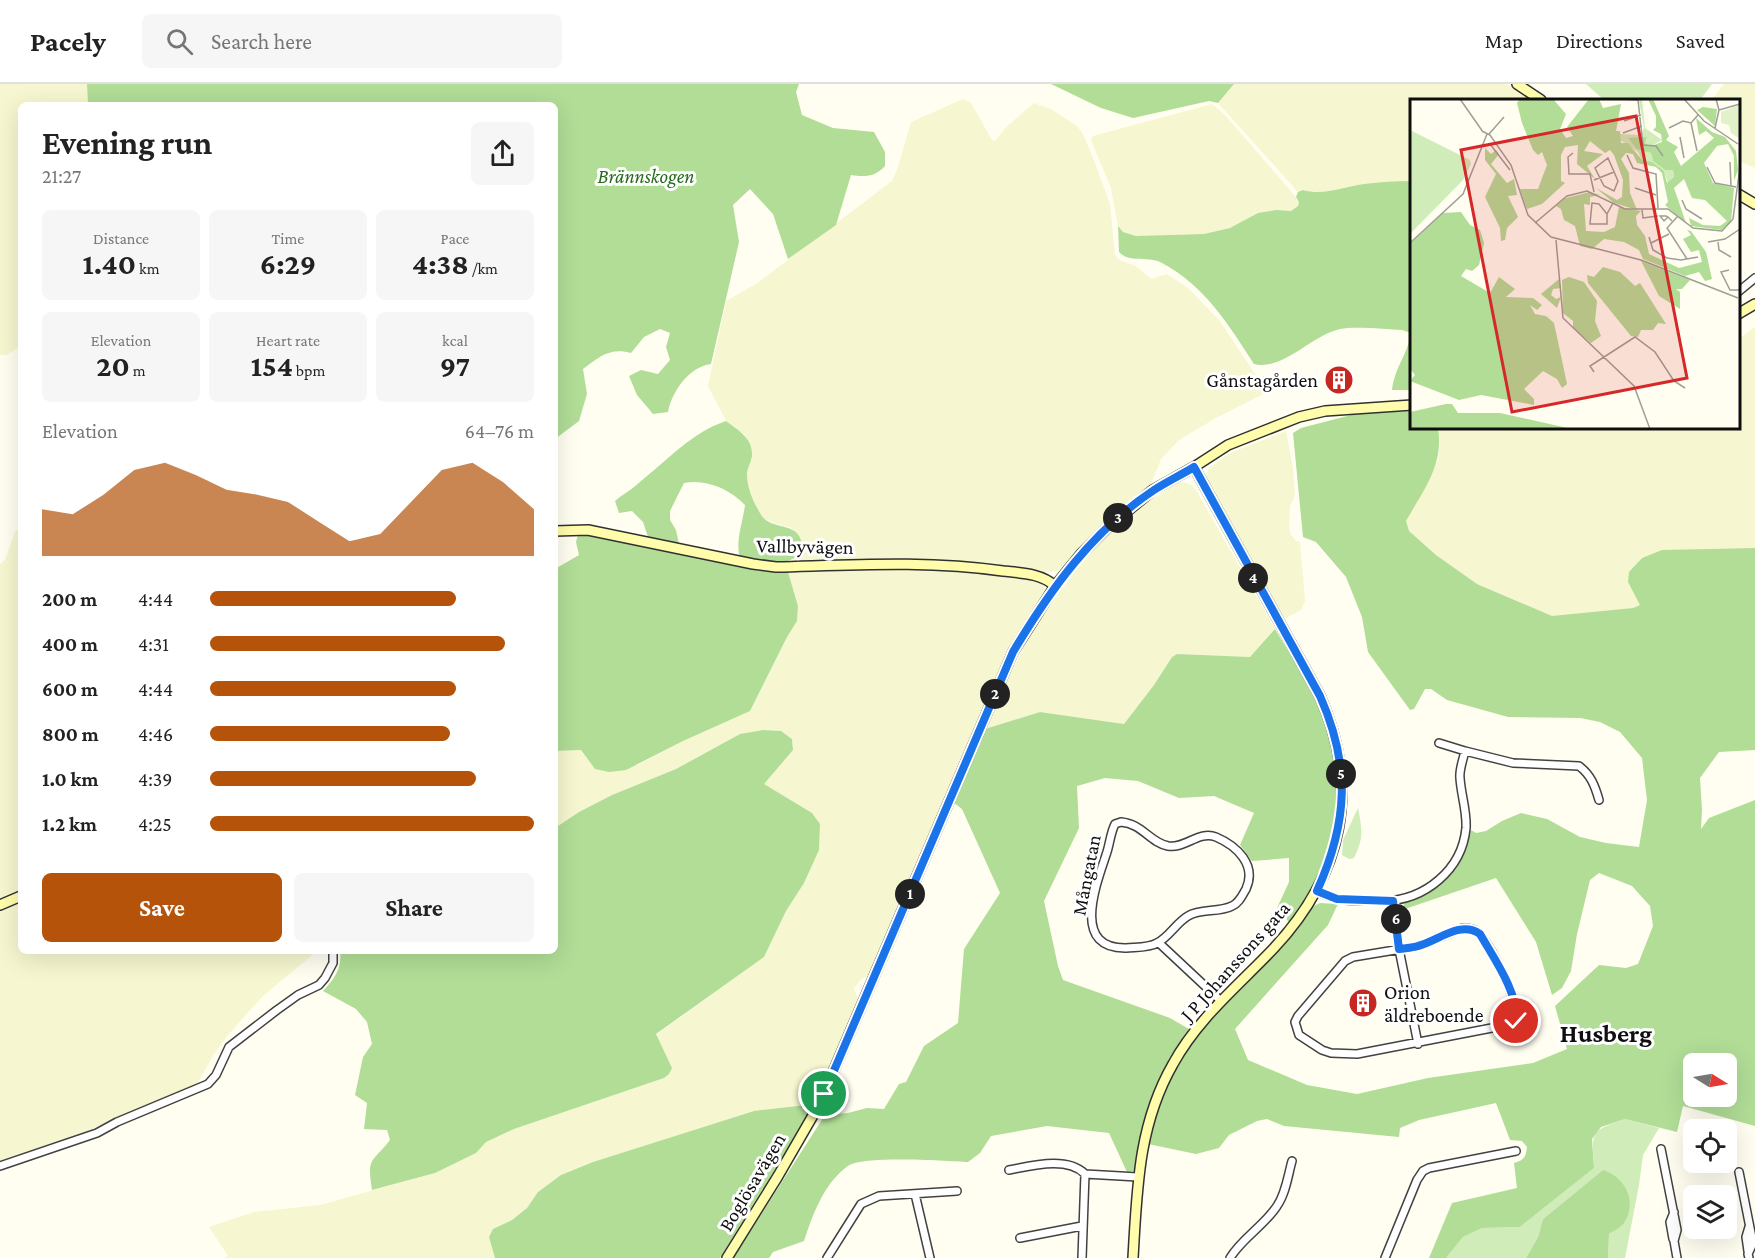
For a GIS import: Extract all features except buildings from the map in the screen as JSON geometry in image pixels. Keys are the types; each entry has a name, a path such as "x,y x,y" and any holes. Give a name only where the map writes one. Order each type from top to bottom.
{"street":[{"path":"1516,84 1539,99"},
{"path":"1740,195 1755,204"},
{"path":"1740,290 1755,278"},
{"path":"1740,313 1754,304"},
{"name":"Boglösavägen","path":"727,1258 819,1105 1013,652 1055,586 1108,526 1153,490 1228,445 1299,417 1324,411 1410,405"},
{"name":"J P Johanssons gata","path":"1133,1258 1143,1139 1156,1098 1194,1030 1293,927 1317,891 1335,846 1342,800 1340,763 1335,735 1320,696 1194,467"},
{"name":"Vallbyvägen","path":"558,531 588,530 776,567 942,564 1038,576 1055,586"},
{"path":"1439,743 1513,763 1579,766 1587,772 1594,783 1599,800"},
{"path":"1317,891 1337,899 1393,901 1416,895 1437,882 1453,864 1461,850 1466,829 1466,812 1459,776 1464,751"},
{"name":"Mångatan","path":"1121,822 1134,825 1168,846 1176,846 1205,835 1212,835 1234,847 1247,863 1249,874 1247,886 1241,898 1234,905 1225,909 1189,915 1159,943 1141,947 1114,948 1099,940 1094,934 1091,916 1097,883 1115,824 1121,822"},
{"path":"0,905 18,897"},
{"path":"1393,901 1399,949 1418,1044"},
{"path":"1463,928 1475,930 1480,934 1504,975 1517,1012 1516,1021 1418,1044 1357,1054 1331,1053 1314,1046 1299,1035 1295,1022 1298,1016 1345,961 1353,957 1399,949 1419,946 1463,928"},
{"path":"1159,943 1221,1001"},
{"path":"0,1166 97,1133 117,1122 208,1084 216,1075 221,1059 229,1047 284,1005 319,985 326,978 333,963 333,954"},
{"path":"1661,1149 1677,1230 1674,1241 1677,1258"},
{"path":"1385,1258 1417,1180 1423,1171 1516,1151"},
{"path":"1230,1258 1239,1245 1265,1221 1277,1206 1282,1198 1292,1161"},
{"path":"1009,1170 1036,1165 1058,1165 1079,1168 1085,1174 1138,1178"},
{"path":"1739,1172 1753,1243 1749,1256"},
{"path":"1082,1258 1085,1174"},
{"path":"827,1257 861,1204 879,1196 957,1191"},
{"path":"915,1194 930,1258"},
{"path":"1020,1238 1082,1226"}],"green space":[{"path":"0,84 87,84 88,102 18,102 18,348 6,355 0,355"},
{"name":"Brännskogen","path":"87,84 799,84 796,92 802,115 833,128 874,132 885,152 885,166 870,175 851,175 836,225 788,259 773,214 750,189 733,205 739,242 711,364 696,370 683,381 673,396 668,412 653,414 637,395 629,376 641,370 658,374 670,360 666,347 670,333 660,329 644,337 631,353 617,351 605,354 583,369 587,394 579,421 558,437 558,102 88,102"},
{"path":"1051,84 1234,84 1218,103 1209,101 1133,118 1101,108"},
{"path":"1234,84 1507,84 1530,99 1410,99 1410,181 1313,193 1303,190 1298,192 1218,103"},
{"path":"1586,84 1712,84 1701,99 1603,99"},
{"path":"1724,84 1755,84 1755,168 1740,161 1740,99 1713,99"},
{"path":"963,99 971,103 992,140 995,141 1006,127 1034,103 1051,109 1077,126 1083,134 1110,204 1115,255 1119,260 1136,266 1151,279 1167,274 1188,288 1220,321 1267,392 1179,440 1161,459 1151,484 1104,523 1058,571 1043,572 930,559 794,560 802,553 792,528 761,517 748,487 746,471 752,459 745,435 726,421 708,386 726,301 756,284 892,181 911,122"},
{"path":"1212,104 1224,114 1296,197 1299,202 1298,206 1291,211 1277,210 1230,228 1204,234 1136,236 1123,232 1118,226 1111,188 1091,140 1093,136"},
{"path":"1410,181 1410,333 1379,328 1340,329 1319,338 1287,358 1265,365 1254,364 1215,307 1191,283 1162,263 1128,258 1119,252 1118,226 1123,232 1136,236 1204,234 1230,228 1258,213 1277,210 1291,211 1298,206 1299,202 1296,197 1298,192 1303,190 1326,192 1364,184"},
{"path":"1755,327 1755,548 1642,557 1630,572 1640,605 1633,608 1552,617 1477,584 1436,555 1409,531 1406,521 1438,460 1440,443 1438,429 1740,429 1740,338"},
{"path":"1410,338 1410,390 1392,390 1396,374"},
{"path":"1410,411 1410,429 1438,429 1438,454 1435,465 1426,487 1406,521 1409,531 1436,555 1477,584 1552,616 1633,608 1640,605 1628,582 1629,572 1642,558 1662,550 1755,548 1755,750 1719,752 1700,778 1701,829 1709,818 1755,800 1755,1126 1737,1121 1737,1119 1687,1107 1737,1107 1737,1053 1683,1053 1683,1106 1677,1132 1625,1119 1601,1127 1592,1139 1594,1168 1520,1227 1482,1228 1463,1237 1446,1258 1429,1258 1452,1203 1517,1188 1514,1163 1524,1158 1527,1147 1522,1141 1510,1140 1496,1103 1419,1120 1400,1128 1399,1137 1284,1126 1267,1119 1257,1121 1229,1135 1219,1148 1196,1154 1148,1144 1166,1085 1175,1066 1206,1024 1312,907 1320,903 1338,904 1328,925 1235,1029 1248,1060 1307,1085 1357,1094 1428,1078 1533,1063 1567,1049 1555,1006 1599,965 1626,968 1638,964 1653,926 1650,906 1632,886 1599,873 1590,880 1571,971 1562,988 1552,995 1536,942 1496,878 1402,910 1404,904 1430,891 1448,876 1461,857 1471,830 1476,833 1486,831 1521,813 1547,819 1580,837 1639,847 1647,800 1642,758 1620,732 1600,722 1580,718 1508,717 1447,700 1431,689 1425,689 1414,709 1410,710 1368,652 1362,617 1346,577 1316,542 1303,537 1293,433 1301,428 1359,413"},
{"path":"726,421 750,444 752,456 747,479 760,513 771,523 793,530 798,535 802,553 796,558 772,563 740,558 739,538 745,505 732,494 709,484 684,483 670,511 670,520 676,530 679,544 648,537 643,522 632,511 619,513 615,501 691,439"},
{"path":"1286,431 1293,468 1295,496 1290,506 1289,528 1291,535 1300,542 1305,601 1301,610 1288,617 1283,617 1208,485 1206,477 1209,468 1230,453"},
{"path":"1180,482 1190,484 1196,490 1275,629 1250,657 1177,654 1172,657 1124,724 1040,712 985,729 996,701 1038,620 1071,573 1111,531 1139,507"},
{"path":"18,530 18,892 0,901 0,564 5,560"},
{"path":"578,535 586,535 717,562 788,572 798,606 797,621 750,711 626,770 609,772 595,769 581,750 558,751 558,567 579,555 576,542"},
{"path":"895,567 970,571 1036,579 1045,589 1009,651 872,974 860,980 854,989 859,1001 815,1104 754,1111 593,1162 561,1175 538,1192 527,1208 512,1220 493,1229 495,1258 224,1258 228,1256 209,1227 254,1212 320,1205 435,1173 476,1153 486,1142 514,1129 664,1078 672,1068 656,1035 764,957 819,850 820,824 812,813 763,784 793,750 792,739 781,731 763,730 740,734 676,769 612,795 558,826 558,751 581,750 591,764 638,765 683,741 750,711 797,621 798,606 788,572"},
{"path":"1275,629 1306,680 1325,721 1333,745 1337,784 1333,826 1328,846 1312,886 1289,922 1277,908 1289,882 1289,858 1252,861 1240,845 1254,813 1214,796 1179,798 1138,781 1105,778 1077,786 1079,828 1044,901 1063,980 1170,1018 1189,1029 1168,1063 1153,1097 1142,1132 1134,1171 1127,1172 1109,1133 1047,1126 991,1136 980,1153 968,1162 905,1159 857,1163 848,1166 832,1181 816,1210 804,1241 773,1252 769,1258 733,1258 825,1115 848,1113 867,1108 884,1109 899,1084 906,1082 924,1046 958,1023 964,949 1000,893 962,809 954,803 985,729 1040,712 1124,724 1172,657 1177,654 1250,657"},
{"path":"763,730 781,731 792,739 793,750 764,784 812,813 820,824 819,850 764,957 656,1034 672,1068 664,1078 514,1129 486,1142 476,1153 435,1173 372,1190 370,1166 390,1140 387,1130 364,1129 367,1103 355,1095 363,1057 372,1044 367,1022 356,1009 323,991 337,973 340,954 558,954 558,826 612,795 676,769 740,734"},
{"path":"1358,808 1361,839 1354,858 1349,859 1342,855 1343,840"},
{"path":"18,903 18,954 313,954 263,996 228,1035 197,1084 78,1135 0,1162 0,910"},
{"path":"815,1104 720,1258 495,1258 489,1237 493,1229 512,1220 527,1208 538,1192 561,1175 593,1162 754,1111"},
{"path":"1625,1119 1659,1128 1643,1155 1625,1258 1608,1258 1609,1234 1623,1224 1603,1170 1543,1219 1538,1237 1526,1258 1446,1258 1463,1237 1482,1228 1520,1227 1594,1168 1593,1146 1596,1134 1599,1130"},
{"path":"1603,1170 1611,1173 1623,1184 1630,1206 1624,1223 1609,1234 1608,1258 1526,1258 1538,1237 1543,1219"}],"place":[{"name":"Gånstagården","path":"1339,380"},
{"name":"Orion äldreboende","path":"1363,1003"}],"district":[{"name":"Husberg","path":"1606,1033"}],"route":[{"path":"824,1094 1013,652 1055,586 1108,526 1153,490 1194,467 1320,696 1335,735 1340,763 1342,800 1335,846 1317,891 1337,899 1393,901 1399,949 1419,946 1463,928 1475,930 1480,934 1504,975 1517,1012 1516,1021"}]}
